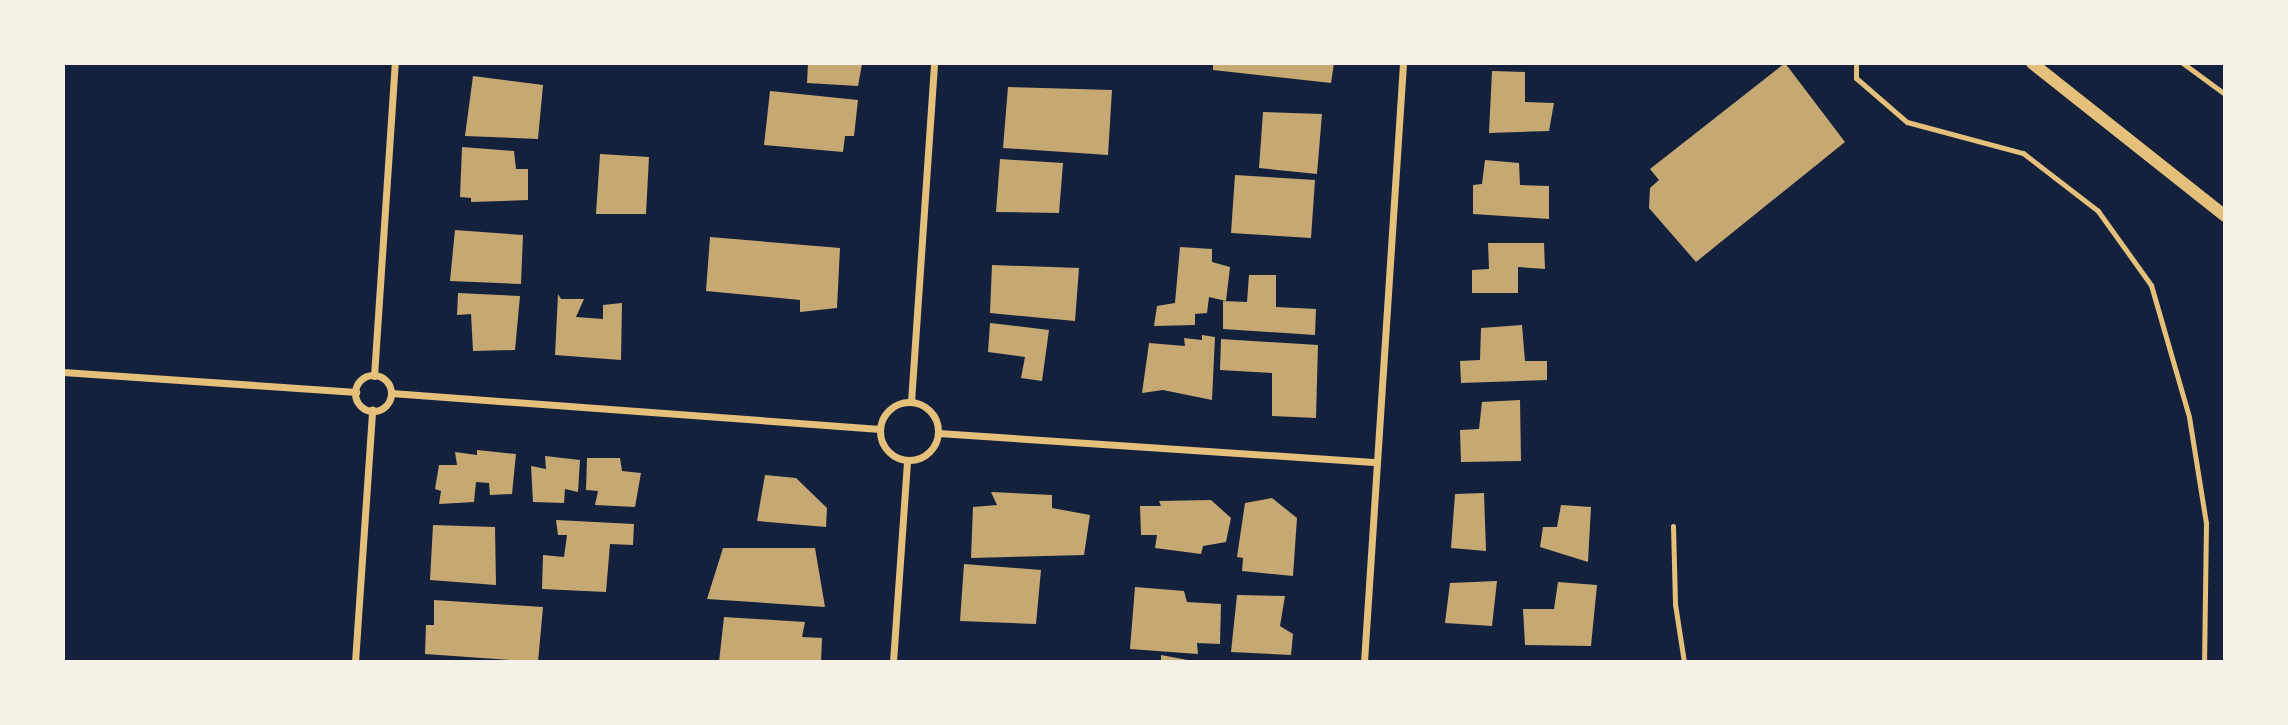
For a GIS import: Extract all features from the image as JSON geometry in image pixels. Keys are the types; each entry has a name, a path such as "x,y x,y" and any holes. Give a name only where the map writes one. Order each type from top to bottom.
{"street":[{"path":"374,376 395,63"},
{"path":"911,402 934,63"},
{"path":"1364,662 1403,63"},
{"path":"2032,63 2225,216"},
{"path":"63,372 356,392"},
{"path":"374,376 387,382 391,393 383,408 372,410 361,406 356,392 361,380 374,376"},
{"path":"391,393 880,429"},
{"path":"907,460 884,444 880,429 890,409 911,402 927,408 938,433"},
{"path":"355,662 372,410"},
{"path":"938,433 1377,462"},
{"path":"907,460 927,453 938,433"},
{"path":"893,662 907,460"}],"lane":[{"path":"1856,63 1856,78 1907,122 2023,153 2098,211 2151,285 2189,417 2206,523 2204,662"},
{"path":"1673,526 1675,604 1684,662"}],"path":[{"path":"2183,63 2225,94"}],"building":[{"path":"808,63 862,64 858,86 807,83"},
{"path":"1213,63 1334,63 1331,83 1213,70"},
{"path":"1785,63 1845,142 1696,262 1649,208 1650,188 1659,180 1650,169"},
{"path":"1492,71 1525,72 1525,102 1554,103 1549,131 1489,133"},
{"path":"473,76 543,85 538,139 465,136"},
{"path":"1008,87 1112,90 1108,155 1003,148"},
{"path":"770,91 858,100 854,136 845,136 843,152 764,145"},
{"path":"1263,112 1322,114 1317,174 1259,168"},
{"path":"462,147 514,151 516,169 528,169 528,200 471,202 471,198 460,197"},
{"path":"600,154 649,157 646,214 596,214"},
{"path":"1000,159 1063,163 1059,213 996,212"},
{"path":"1485,160 1519,163 1520,185 1549,186 1549,219 1473,214 1473,185 1482,184"},
{"path":"1235,175 1315,180 1311,238 1231,233"},
{"path":"455,230 523,235 521,284 450,281"},
{"path":"710,237 840,248 837,308 800,312 800,300 706,291"},
{"path":"1488,243 1544,243 1545,269 1518,267 1518,293 1472,293 1472,270 1489,269"},
{"path":"1180,247 1212,249 1212,262 1230,267 1226,301 1209,297 1207,313 1195,314 1195,325 1154,326 1157,306 1175,303"},
{"path":"992,265 1079,268 1075,321 990,313"},
{"path":"1249,275 1276,275 1276,307 1316,309 1315,335 1223,329 1223,301 1247,302"},
{"path":"458,293 520,296 515,350 473,351 471,314 457,315"},
{"path":"558,294 561,299 584,299 576,317 603,319 603,305 622,303 621,360 555,355"},
{"path":"990,323 1049,330 1042,381 1021,378 1025,357 988,352"},
{"path":"1522,325 1525,361 1547,361 1547,380 1461,383 1460,361 1480,360 1481,328"},
{"path":"1202,335 1215,337 1212,400 1163,390 1142,393 1149,343 1185,346 1184,338 1202,340"},
{"path":"1221,339 1318,345 1316,418 1272,416 1272,373 1220,370"},
{"path":"1520,400 1521,461 1461,462 1460,430 1479,429 1482,402"},
{"path":"477,450 516,454 512,494 490,495 489,483 476,482 474,502 439,504 441,491 435,489 439,465 457,465 455,452 477,455"},
{"path":"545,456 580,460 578,492 565,489 564,503 533,502 531,466 546,469"},
{"path":"587,458 620,458 622,471 641,473 635,507 595,505 598,491 586,490"},
{"path":"765,475 796,478 827,508 826,527 757,521"},
{"path":"991,492 1052,495 1052,508 1090,515 1084,555 971,558 973,507 997,505"},
{"path":"1484,493 1486,551 1451,548 1455,494"},
{"path":"1272,498 1297,518 1293,576 1242,571 1243,558 1237,557 1245,503"},
{"path":"1211,500 1231,518 1226,542 1203,546 1201,554 1155,548 1157,535 1141,535 1140,506 1161,506 1159,501"},
{"path":"1561,505 1591,507 1588,562 1540,547 1543,527 1557,527"},
{"path":"556,520 634,524 633,545 610,544 606,592 542,589 543,555 564,557 567,535 558,535"},
{"path":"433,525 495,527 496,585 430,580"},
{"path":"723,548 815,548 825,607 707,599"},
{"path":"964,564 1041,570 1036,624 960,621"},
{"path":"1497,581 1492,626 1445,623 1450,583"},
{"path":"1558,582 1597,585 1591,646 1525,645 1523,609 1554,609"},
{"path":"1135,587 1184,591 1187,602 1221,604 1220,644 1197,643 1198,654 1130,649"},
{"path":"1237,595 1285,596 1280,626 1293,634 1291,655 1231,652"},
{"path":"434,600 543,607 538,662 425,654 426,625 434,625"},
{"path":"724,617 805,622 802,637 822,638 821,662 719,662"},
{"path":"1161,655 1193,661 1193,662 1161,662"}]}
